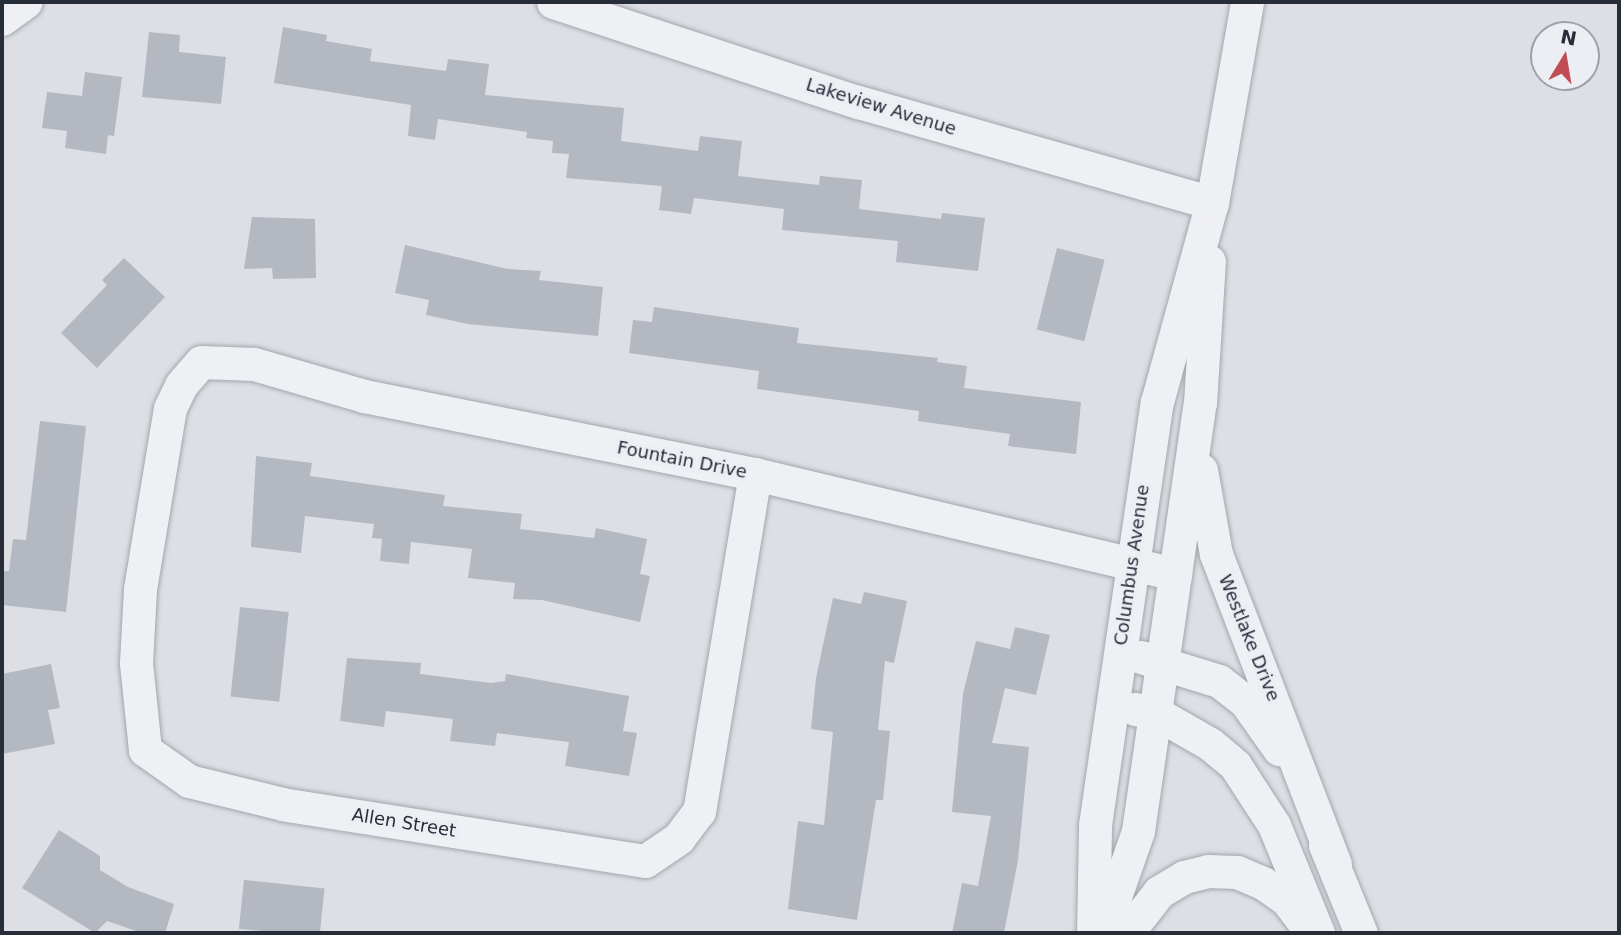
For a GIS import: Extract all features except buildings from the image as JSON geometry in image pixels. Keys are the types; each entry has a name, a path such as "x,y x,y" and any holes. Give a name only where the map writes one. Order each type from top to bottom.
{"street":[{"path":"2,19 25,2"},
{"name":"Lakeview Avenue","path":"553,2 858,102 1212,202"},
{"name":"Columbus Avenue","path":"1093,933 1095,825 1157,401 1212,202 1247,2"},
{"name":"Columbus Avenue","path":"1102,933 1138,831 1156,713 1200,403 1212,202"},
{"name":"Fountain Drive","path":"191,373 201,362 254,364 364,396 755,474 1175,574"},
{"name":"Allen Street","path":"191,373 170,408 139,589 136,663 145,750 189,781 284,804 645,861 679,838 699,811 755,474"},
{"name":"Westlake Drive","path":"1200,403 1200,461 1216,554 1335,864"},
{"path":"1119,653 1163,662 1219,681 1245,701 1267,728 1335,864 1361,933"},
{"path":"1112,704 1156,713 1210,744 1249,784 1274,825 1318,933"},
{"path":"1127,933 1159,891 1184,877 1208,871 1237,872 1263,883 1287,900 1312,933"}]}
